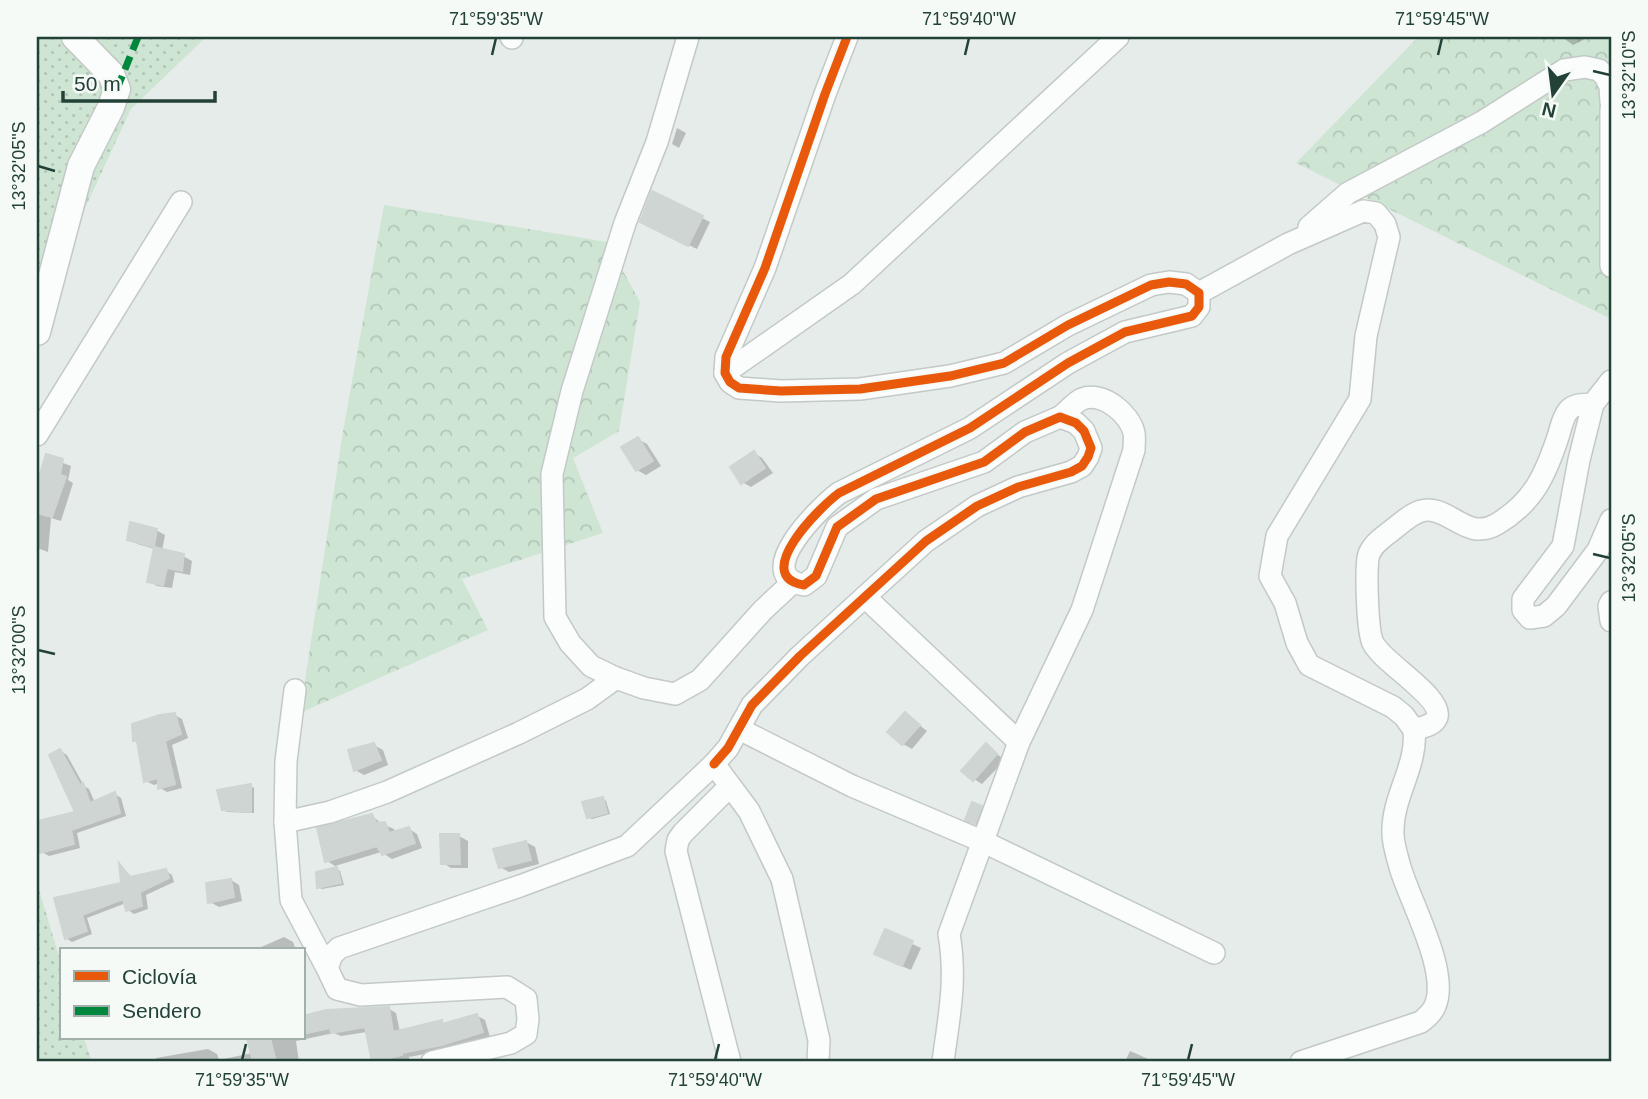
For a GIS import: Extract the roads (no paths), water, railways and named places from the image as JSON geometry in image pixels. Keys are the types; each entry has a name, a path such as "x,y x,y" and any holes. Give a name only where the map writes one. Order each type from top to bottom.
{"street":[{"path":"37,332 81,166 111,107 117,89 111,74 75,37"},
{"path":"688,37 657,142 625,223 572,391 552,474 555,617 580,655 591,666 644,688 675,694 700,680 763,610 792,583"},
{"path":"847,37 765,268 726,357 725,373 730,382 739,388 782,391 860,389 950,376 1004,363 1068,325 1151,285 1169,282 1185,284 1199,293"},
{"path":"725,373 852,284 1118,37"},
{"path":"1288,244 1349,193 1482,122 1564,70 1585,67 1599,70 1610,86 1611,102"},
{"path":"1611,109 1611,266"},
{"path":"37,435 181,202"},
{"path":"1199,293 1288,244 1363,211 1376,213 1385,224 1389,237 1387,256 1366,336 1360,399 1277,536 1270,576 1285,603 1297,643 1309,665 1394,707 1414,730 1414,746 1392,831 1400,867 1427,937 1439,982 1437,1003 1431,1014 1421,1022 1301,1062"},
{"path":"943,1062 954,964 949,934 985,842 1019,742 1082,610 1134,450 1134,432 1117,407 1100,398 1083,399 1060,417 1025,432 984,461 876,499 837,527 816,576 804,585 792,583 785,575 784,562 791,543 821,506 839,493 970,428 1068,363 1125,332 1192,316 1199,307 1199,293"},
{"path":"1611,381 1593,404 1563,545 1523,599 1523,610 1530,618 1545,616 1556,606 1598,550 1611,520"},
{"path":"1414,730 1432,724 1437,712 1428,694 1382,656 1372,641 1368,556 1378,540 1415,513 1427,510 1440,512 1460,525 1476,528 1490,527 1515,513 1544,478 1567,412 1577,405 1593,404"},
{"path":"327,968 332,955 339,948 627,846 714,764 728,748 752,705 800,656 926,541 977,506 1018,486 1071,472 1082,466 1091,448 1084,432 1076,423 1060,417"},
{"path":"865,597 1019,742"},
{"path":"1611,602 1611,621"},
{"path":"285,822 330,812 387,792 542,722 587,699 616,678"},
{"path":"295,690 286,761 285,822 291,900 337,989 361,995 507,987 526,999 526,1034 511,1043 432,1062"},
{"path":"739,729 852,786 985,842 1214,953"},
{"path":"714,764 749,811 782,879 819,1040 818,1062"},
{"path":"730,786 683,833 678,840 676,851 730,1062"}]}
